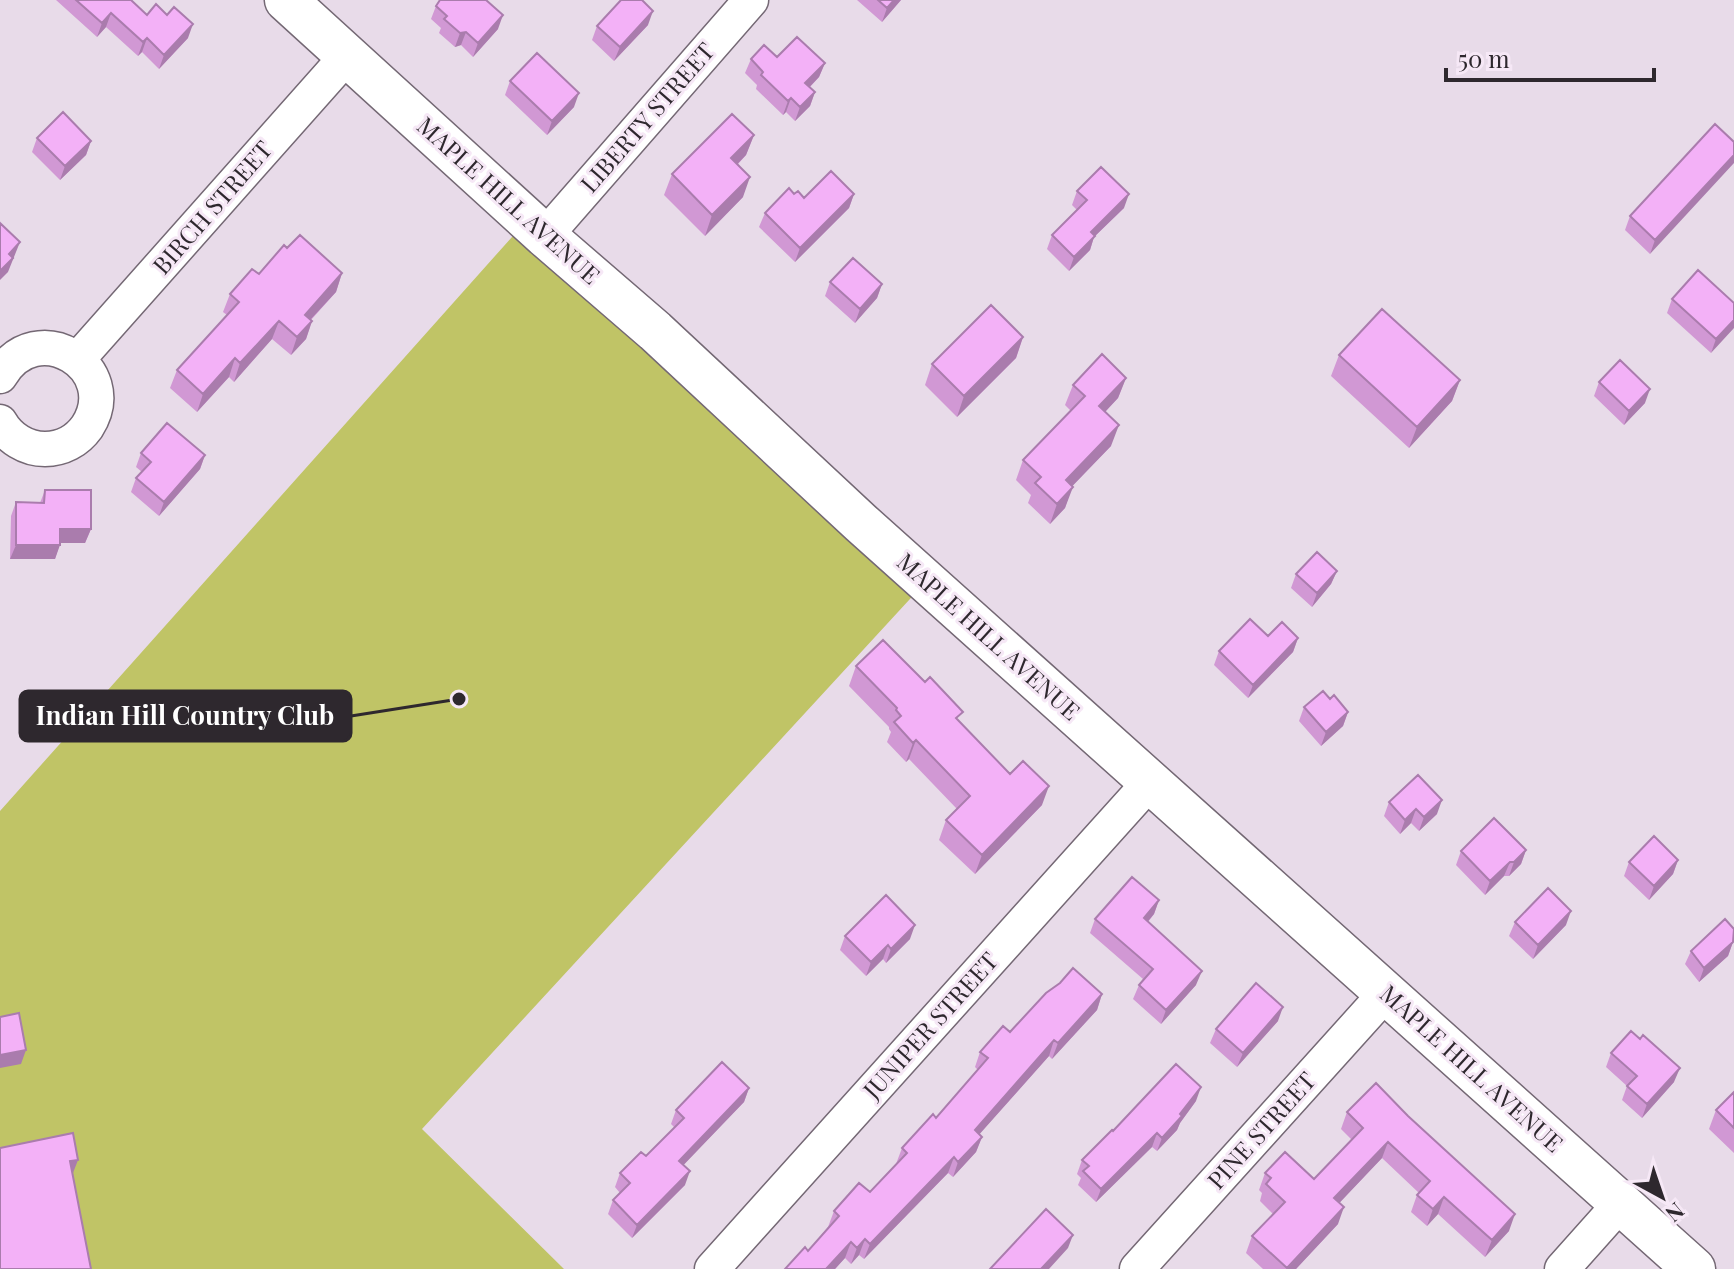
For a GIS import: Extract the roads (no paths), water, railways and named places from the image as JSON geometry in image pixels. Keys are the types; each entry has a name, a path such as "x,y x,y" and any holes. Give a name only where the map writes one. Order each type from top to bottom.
{"street":[{"name":"MAPLE HILL AVENUE","path":"286,0 545,236 655,331 861,523 1694,1269"},
{"name":"LIBERTY STREET","path":"545,236 751,0"},
{"name":"BIRCH STREET","path":"78,359 347,56"},
{"path":"0,376 18,355 33,349 49,347 65,351 78,359 88,371 95,386 96,402 92,418 84,431 72,442 50,449 26,446 12,438 0,422"},
{"name":"JUNIPER STREET","path":"712,1269 1150,782"},
{"name":"PINE STREET","path":"1137,1269 1386,993"},
{"path":"1562,1269 1620,1204"}],"place":[{"name":"Indian Hill Country Club","path":"459,699"}]}
